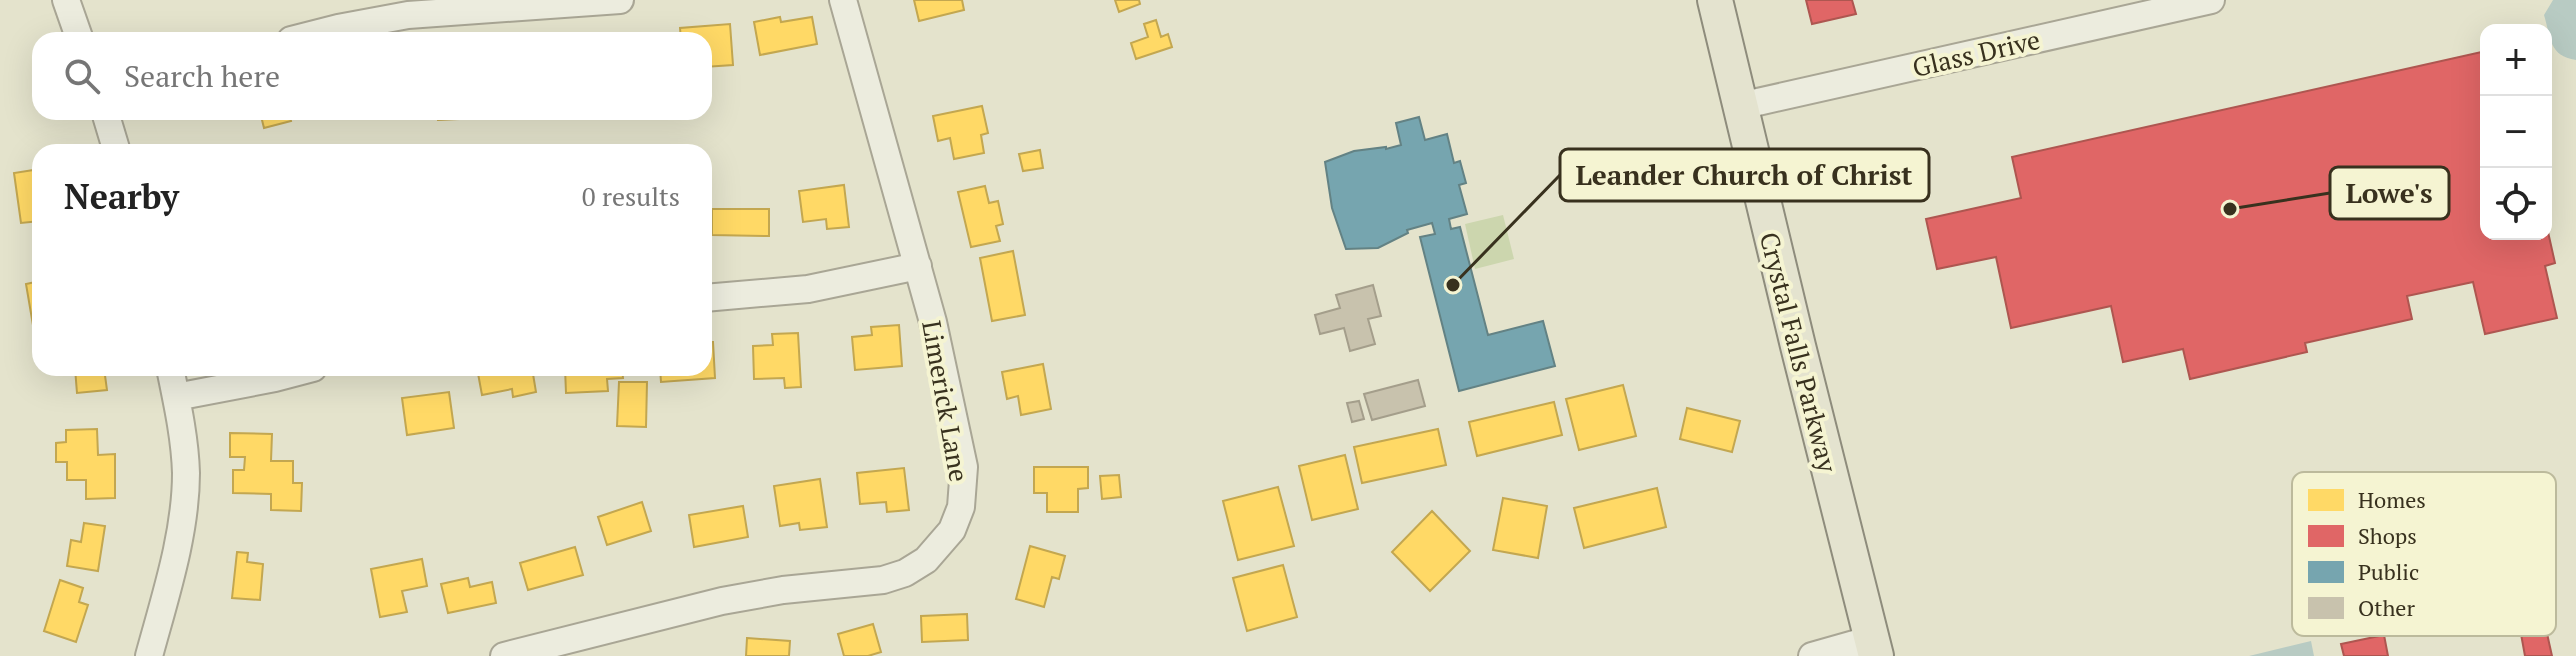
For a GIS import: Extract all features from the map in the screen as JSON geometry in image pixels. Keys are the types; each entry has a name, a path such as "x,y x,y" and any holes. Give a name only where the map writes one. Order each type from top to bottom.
{"main road":[{"name":"Crystal Falls Parkway","path":"1715,0 1874,648"}],"street":[{"path":"66,0 77,32"},
{"path":"322,32 408,15 620,0"},
{"name":"Limerick Lane","path":"504,656 722,601 783,590 883,580 905,573 938,549 952,530 961,507 964,467 918,266 843,0"},
{"name":"Glass Drive","path":"1740,106 2211,0"},
{"path":"107,120 115,144"},
{"path":"712,297 808,289 918,266"},
{"path":"149,656 170,579 183,511 186,473 172,376"},
{"path":"176,397 283,376"},
{"path":"1812,656 1874,648"}],"green space":[{"path":"1503,215 1514,259 1475,269 1465,224"}],"shaded area":[{"path":"2553,0 2576,0 2576,60 2561,55 2552,45 2552,24 2546,24 2544,15"},
{"path":"2311,641 2314,656 2249,656"}],"building: Homes":[{"path":"914,0 962,0 964,10 919,21"},
{"path":"1115,0 1139,0 1140,4 1119,12"},
{"path":"780,17 781,22 812,17 817,44 760,55 754,22"},
{"path":"1156,20 1161,37 1168,34 1172,47 1136,59 1131,43 1148,37 1144,24"},
{"path":"730,24 733,65 712,66 712,32 680,32 680,28"},
{"path":"982,106 988,133 981,135 984,153 954,159 950,138 938,141 933,116"},
{"path":"262,120 291,120 291,121 264,128"},
{"path":"1040,150 1043,168 1023,171 1019,154"},
{"path":"32,170 32,222 21,223 14,173"},
{"path":"844,185 849,227 827,229 826,219 803,222 799,191"},
{"path":"985,186 989,203 998,201 1003,224 996,226 1000,241 971,247 958,192"},
{"path":"712,209 769,209 769,236 712,235"},
{"path":"1013,251 1025,315 992,321 980,258"},
{"path":"32,283 32,319 26,284"},
{"path":"899,325 902,366 855,370 852,337 872,335 871,327"},
{"path":"798,333 801,387 785,388 784,378 754,379 753,346 773,345 772,334"},
{"path":"713,342 715,378 661,382 661,376 712,376"},
{"path":"1043,364 1051,409 1021,415 1018,396 1007,399 1002,372"},
{"path":"76,376 105,376 107,390 77,393"},
{"path":"478,376 533,376 536,392 513,397 512,389 482,395"},
{"path":"565,376 623,376 607,379 608,391 566,393"},
{"path":"619,382 647,382 646,427 617,426"},
{"path":"1623,385 1636,436 1579,450 1566,399"},
{"path":"449,392 454,428 407,435 402,398"},
{"path":"1554,402 1562,435 1477,456 1469,422"},
{"path":"1687,408 1740,421 1732,452 1680,439"},
{"path":"97,429 98,455 115,454 115,498 86,499 86,480 67,480 67,462 56,462 56,443 66,442 66,430"},
{"path":"1438,429 1446,465 1362,483 1354,447"},
{"path":"230,433 272,434 271,461 293,461 293,483 302,483 301,511 271,510 271,494 233,493 233,470 244,470 245,457 230,457"},
{"path":"1345,455 1358,509 1312,520 1299,466"},
{"path":"1034,467 1088,467 1088,488 1078,489 1078,512 1047,512 1047,493 1034,493"},
{"path":"904,468 909,510 887,512 886,502 860,504 857,473"},
{"path":"1119,475 1121,497 1102,499 1100,476"},
{"path":"820,479 827,527 800,530 799,523 780,526 774,486"},
{"path":"1278,487 1294,546 1238,560 1223,501"},
{"path":"1657,488 1666,527 1584,548 1574,508"},
{"path":"1503,498 1547,506 1538,558 1493,550"},
{"path":"642,502 651,531 607,545 598,517"},
{"path":"743,506 748,537 694,547 689,515"},
{"path":"1432,511 1470,551 1430,591 1392,552"},
{"path":"84,523 105,526 98,571 67,566 71,540 81,542"},
{"path":"1030,546 1065,556 1059,579 1052,577 1044,607 1016,599"},
{"path":"575,547 583,575 528,590 520,563"},
{"path":"237,552 248,553 247,562 263,564 260,600 232,598"},
{"path":"422,559 427,586 402,591 407,612 380,617 371,569"},
{"path":"1283,565 1297,617 1247,631 1233,578"},
{"path":"468,578 470,587 492,582 496,603 448,613 441,584"},
{"path":"60,580 83,588 79,602 88,605 76,642 44,631"},
{"path":"967,614 968,640 922,642 921,616"},
{"path":"873,624 881,652 868,656 844,656 838,634"},
{"path":"747,638 790,641 789,656 746,656"}],"building: Shops":[{"path":"1806,0 1852,0 1856,14 1812,24"},
{"path":"2480,52 2480,240 2550,240 2555,263 2545,266 2557,318 2485,334 2473,282 2407,296 2412,319 2305,343 2307,352 2190,379 2183,349 2123,362 2111,306 2011,328 1996,257 1937,269 1926,219 2021,198 2012,157"},
{"path":"2384,636 2388,656 2344,656 2341,644"},
{"path":"2521,636 2548,636 2552,656 2525,656"}],"building: Public":[{"path":"1419,117 1425,140 1447,134 1454,163 1460,161 1466,183 1459,185 1467,214 1449,219 1451,229 1460,227 1488,335 1543,321 1555,366 1459,391 1420,237 1435,234 1432,223 1407,230 1408,233 1378,248 1346,249 1332,208 1325,162 1354,151 1401,145 1396,123"}],"building: Other":[{"path":"1373,285 1381,316 1368,319 1375,344 1350,351 1344,328 1320,334 1315,315 1340,308 1336,295"},
{"path":"1418,380 1425,406 1372,420 1364,394"},
{"path":"1359,401 1364,419 1352,422 1347,403"}],"place":[{"name":"Lowe's","path":"2230,209"},
{"name":"Leander Church of Christ","path":"1453,285"}]}
